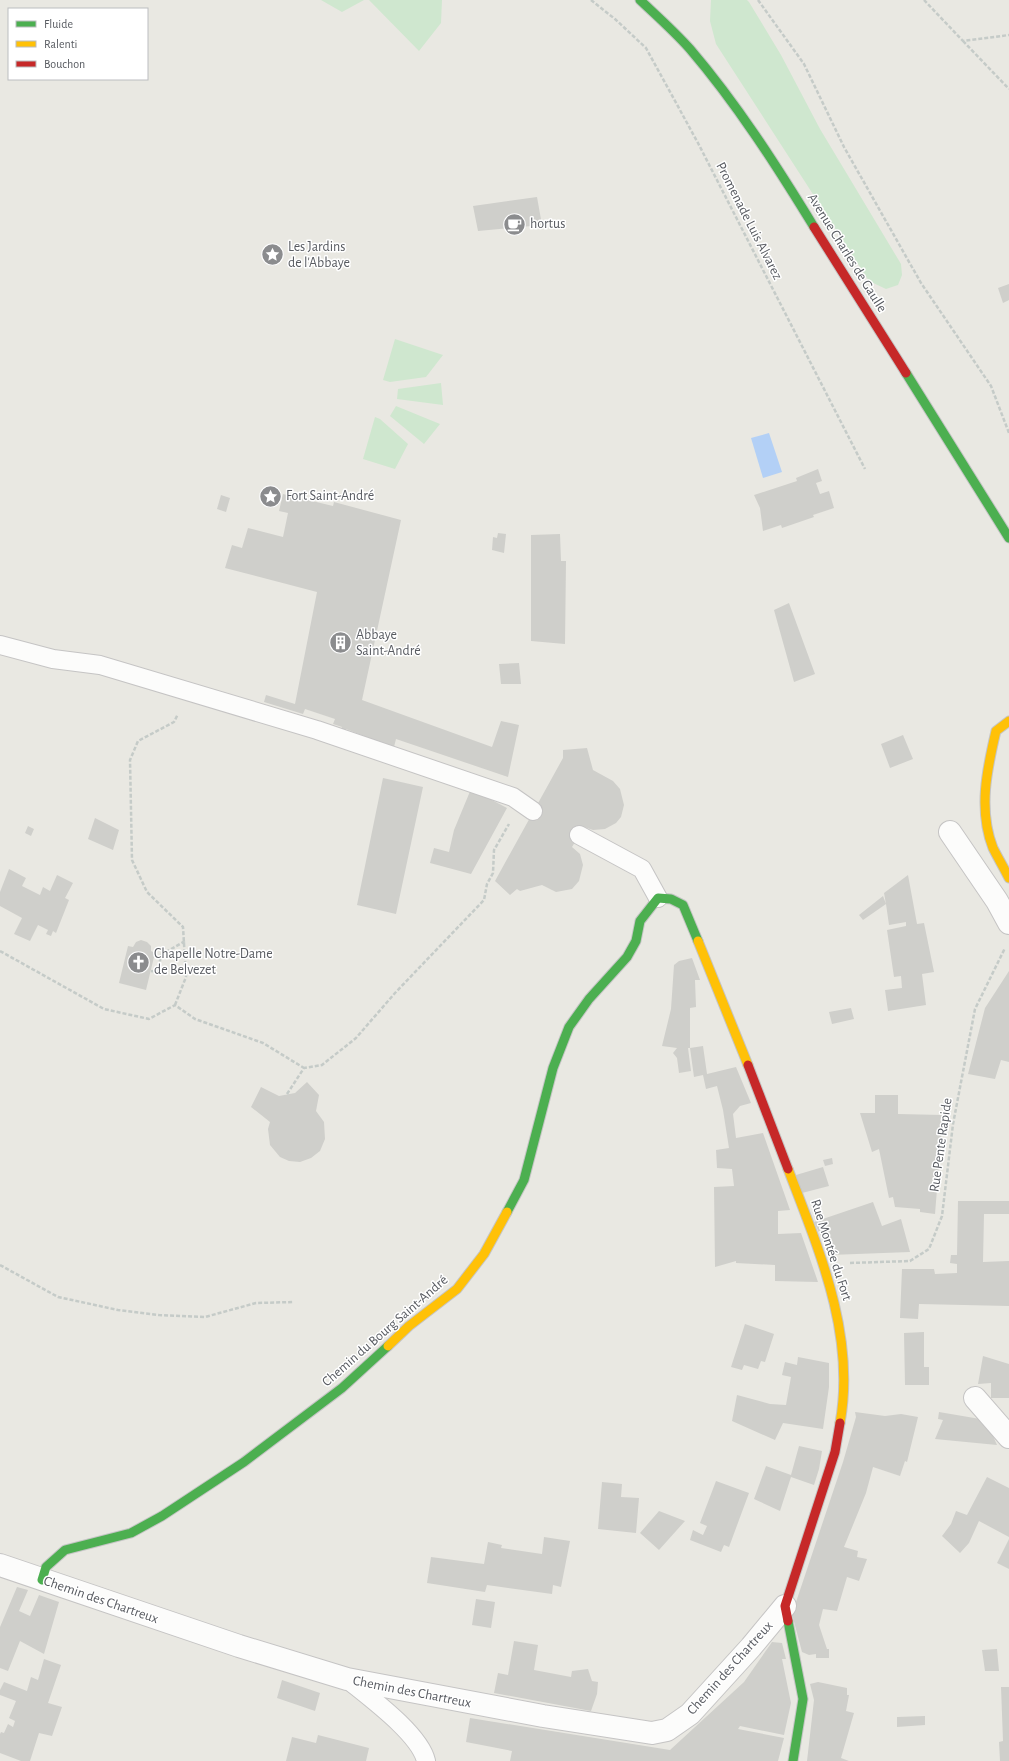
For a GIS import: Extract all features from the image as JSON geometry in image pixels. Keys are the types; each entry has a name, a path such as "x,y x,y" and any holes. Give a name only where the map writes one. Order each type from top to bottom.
{"street":[{"name":"Avenue Charles de Gaulle","path":"640,0 689,48 742,116 774,162 1009,538"},
{"path":"1009,721 996,731 988,766 985,796 987,823 993,846 1009,878"},
{"path":"950,832 997,901 1009,923"},
{"name":"Rue Montée du Fort","path":"658,898 671,899 683,905 760,1094 824,1264 840,1328 844,1376 842,1413 835,1452 785,1606 803,1699 793,1761"},
{"name":"Chemin du Bourg Saint-André","path":"42,1580 46,1567 65,1550 116,1538 147,1525 244,1462 342,1388 410,1326 457,1289 484,1254 524,1180 553,1068 570,1027 589,999 627,957 636,941 640,921 658,898"},
{"path":"975,1398 1009,1437"},
{"name":"Chemin des Chartreux","path":"0,1565 239,1646 347,1679 543,1716 652,1733 667,1730 690,1714 751,1647 785,1606"}],"lane":[{"path":"0,645 53,659 100,665 317,730 513,797 533,812"},
{"path":"579,835 642,869 658,898"},
{"path":"347,1679 394,1718 424,1751 426,1761"}],"path":[{"name":"Promenade Luis Alvarez","path":"591,0 615,18 646,48 698,143 865,469"},
{"path":"758,0 804,64 844,147 921,283 991,386 1009,433"},
{"path":"925,0 1009,89"},
{"path":"963,41 1009,35"},
{"path":"0,952 104,1009 149,1019 175,1005 186,977 183,927 147,892 132,860 130,760 138,741 174,722 191,693"},
{"path":"175,1005 195,1020 263,1043 304,1068 322,1065 356,1038 395,993 484,900 487,884 493,872 494,850 507,828"},
{"path":"151,971 158,972 161,955 185,941"},
{"name":"Rue Pente Rapide","path":"824,1264 910,1261 929,1249 942,1216 953,1124 975,1009 1007,945"},
{"path":"287,1094 304,1068"},
{"path":"0,1265 58,1297 118,1310 159,1315 205,1317 256,1303 294,1302"}],"green space":[{"path":"321,0 364,0 342,12"},
{"path":"369,0 442,0 441,23 419,51"},
{"path":"711,0 747,0 749,2 781,55 820,129 901,264 902,275 898,285 886,289 869,281 716,44 710,21"},
{"path":"395,339 443,355 426,377 390,382 383,380"},
{"path":"441,383 443,405 397,399 398,389"},
{"path":"396,406 440,424 424,444 390,416"},
{"path":"375,417 380,419 408,444 395,469 363,459"}],"water":[{"path":"769,433 782,472 763,478 751,438"}],"building":[{"path":"537,197 542,225 478,231 473,206"},
{"path":"1009,284 1009,300 1003,303 998,288"},
{"path":"818,469 822,481 816,483 820,494 829,491 834,508 813,515 814,517 782,528 781,525 763,531 760,508 754,495 797,481 796,478"},
{"name":"Abbaye Saint-André","path":"283,494 333,506 334,502 401,520 362,700 492,747 501,721 519,725 508,777 396,739 394,747 369,738 367,742 363,741 364,736 346,729 345,734 340,732 342,727 333,724 335,719 305,709 303,714 264,702 266,695 295,704 317,592 225,568 232,545 242,548 248,528 283,537 288,513 279,511"},
{"path":"221,495 230,498 226,512 217,509"},
{"path":"498,533 506,534 504,553 492,550 493,537 497,538"},
{"path":"560,534 561,561 566,561 565,644 531,641 531,535"},
{"path":"789,603 815,674 794,682 774,610"},
{"path":"519,663 521,684 501,684 499,664"},
{"path":"903,735 913,759 890,768 881,744"},
{"path":"587,748 593,770 613,781 620,789 624,805 621,817 616,823 605,829 593,830 584,827 572,847 580,854 583,865 579,881 572,889 556,892 542,885 520,891 517,889 510,895 495,881 563,758 563,750"},
{"path":"383,778 423,787 396,914 357,905"},
{"path":"471,789 507,808 471,874 430,863 434,848 449,852 454,830"},
{"path":"95,818 119,830 113,850 88,839"},
{"path":"28,826 34,829 31,836 25,833"},
{"path":"9,869 26,878 22,886 40,895 43,887 50,891 57,875 73,883 65,898 69,900 56,933 53,931 51,936 46,934 48,930 38,925 30,941 14,934 22,918 0,906 0,892"},
{"path":"908,875 917,924 924,923 934,972 922,974 926,1005 888,1011 885,990 902,988 901,976 894,977 887,930 906,926 906,922 889,925 884,893"},
{"path":"883,896 886,904 863,920 859,915"},
{"name":"Chapelle Notre-Dame de Belvezet","path":"141,940 147,942 151,946 151,951 155,953 146,990 119,983 128,946 133,947 136,942"},
{"path":"692,958 700,980 695,980 696,1007 690,1008 690,1048 688,1048 691,1071 679,1073 677,1058 673,1053 677,1048 662,1046 671,1009 674,965 679,961"},
{"path":"1009,971 1009,1062 1001,1060 995,1079 968,1074 985,1008"},
{"path":"851,1008 854,1019 832,1024 829,1012"},
{"path":"703,1046 707,1074 736,1067 751,1103 740,1106 733,1114 736,1138 763,1133 790,1210 778,1211 778,1234 801,1233 818,1282 775,1281 775,1265 736,1263 736,1261 715,1267 714,1187 734,1186 732,1169 717,1168 716,1150 729,1148 723,1110 717,1086 706,1089 703,1075 694,1077 690,1048"},
{"path":"307,1082 319,1095 316,1111 324,1122 325,1139 320,1151 311,1158 300,1162 289,1161 280,1157 270,1145 268,1129 270,1122 251,1107 261,1087 279,1096 295,1093"},
{"path":"875,1095 898,1095 898,1114 943,1115 935,1214 920,1212 920,1209 895,1207 893,1197 889,1198 879,1149 872,1152 860,1113 875,1113"},
{"path":"832,1158 833,1164 825,1166 823,1160"},
{"path":"823,1167 829,1186 802,1193 796,1175"},
{"path":"958,1201 1009,1201 1009,1214 984,1214 983,1262 1009,1261 1009,1306 919,1304 918,1319 900,1318 902,1269 934,1269 935,1274 957,1273 957,1264 950,1263 951,1255 957,1255"},
{"path":"873,1202 882,1226 901,1219 910,1252 830,1255 814,1222"},
{"path":"745,1324 774,1334 765,1362 761,1361 758,1369 744,1365 742,1370 731,1367"},
{"path":"924,1332 924,1367 929,1367 929,1385 905,1385 904,1333"},
{"path":"983,1356 1009,1364 1009,1398 991,1398 991,1383 978,1384"},
{"path":"798,1357 829,1363 829,1387 823,1429 783,1423 775,1440 732,1421 737,1395 770,1404 786,1405 791,1377 782,1375 785,1362 797,1365"},
{"path":"855,1412 885,1416 901,1414 918,1417 907,1462 905,1461 900,1476 873,1467 866,1493 844,1547 858,1551 857,1557 867,1559 859,1581 847,1577 837,1611 823,1609 819,1625 827,1649 829,1649 829,1658 816,1658 816,1654 809,1655 802,1652 792,1614 843,1462 856,1417"},
{"path":"939,1412 986,1420 997,1445 935,1439 943,1420 938,1419"},
{"path":"799,1446 822,1451 819,1469 814,1485 791,1477 780,1511 754,1499 766,1466 791,1475"},
{"path":"987,1477 1009,1488 1009,1537 979,1521 969,1543 960,1553 942,1536 951,1524 956,1511 967,1515"},
{"path":"716,1481 749,1493 729,1547 724,1545 721,1552 690,1540 693,1530 703,1535 707,1526 700,1523"},
{"path":"602,1482 622,1484 621,1497 639,1498 636,1533 598,1529"},
{"path":"659,1511 685,1521 659,1550 640,1533"},
{"path":"544,1537 570,1541 561,1587 553,1585 552,1594 487,1585 485,1592 427,1583 431,1557 484,1564 488,1542 502,1545 501,1548 542,1554"},
{"path":"1009,1539 1009,1569 997,1563"},
{"path":"17,1587 28,1590 19,1611 30,1616 39,1595 59,1602 44,1654 20,1641 8,1671 0,1668 0,1627"},
{"path":"476,1599 495,1602 491,1628 472,1625"},
{"path":"514,1641 538,1645 534,1670 571,1677 572,1671 588,1669 592,1681 598,1682 597,1694 591,1711 494,1693 498,1673 508,1675"},
{"path":"772,1642 782,1643 786,1659 782,1659 791,1703 784,1735 740,1726 738,1729 784,1738 778,1761 510,1761 512,1751 466,1742 470,1718 670,1750 744,1682"},
{"path":"997,1649 999,1671 985,1671 982,1650"},
{"path":"44,1659 61,1665 48,1703 62,1707 52,1736 39,1733 30,1761 21,1761 0,1753 0,1734 1,1732 4,1733 8,1724 13,1727 15,1721 9,1718 16,1701 0,1695 0,1690 4,1682 27,1691 31,1677 38,1680"},
{"path":"282,1680 320,1693 315,1711 277,1698"},
{"path":"818,1682 847,1688 847,1695 849,1695 846,1711 854,1713 841,1758 849,1761 807,1761 814,1700 810,1684"},
{"path":"1001,1687 1009,1687 1009,1761 1000,1761 999,1742 1003,1741"},
{"path":"925,1716 925,1725 897,1727 897,1717"},
{"path":"318,1735 369,1748 366,1761 286,1761 292,1737 316,1743"}],"traffic: fast":[{"path":"640,0 690,49 724,91 770,158 814,227"},
{"path":"906,373 1009,538"},
{"path":"507,1212 524,1180 553,1068 569,1027 589,999 627,957 636,941 640,921 658,898 671,899 683,905 698,941"},
{"path":"42,1580 46,1567 65,1550 131,1533 162,1516 244,1462 342,1388 388,1346"},
{"path":"788,1621 803,1699 793,1761"}],"traffic: slow":[{"path":"1009,721 996,731 987,775 985,804 988,834 993,848 1009,878"},
{"path":"698,941 748,1065"},
{"path":"788,1169 822,1262 832,1293 839,1325 843,1358 844,1390 840,1423"},
{"path":"388,1346 409,1326 457,1289 484,1254 507,1212"}],"traffic: jam":[{"path":"814,227 906,373"},
{"path":"748,1065 788,1169"},
{"path":"788,1621 785,1606 835,1452 840,1423"}],"place":[{"name":"hortus","path":"515,224"},
{"name":"Les Jardins de l'Abbaye","path":"273,255"},
{"name":"Fort Saint-André","path":"271,496"},
{"name":"Abbaye Saint-André","path":"340,643"},
{"name":"Chapelle Notre-Dame de Belvezet","path":"139,962"}]}
